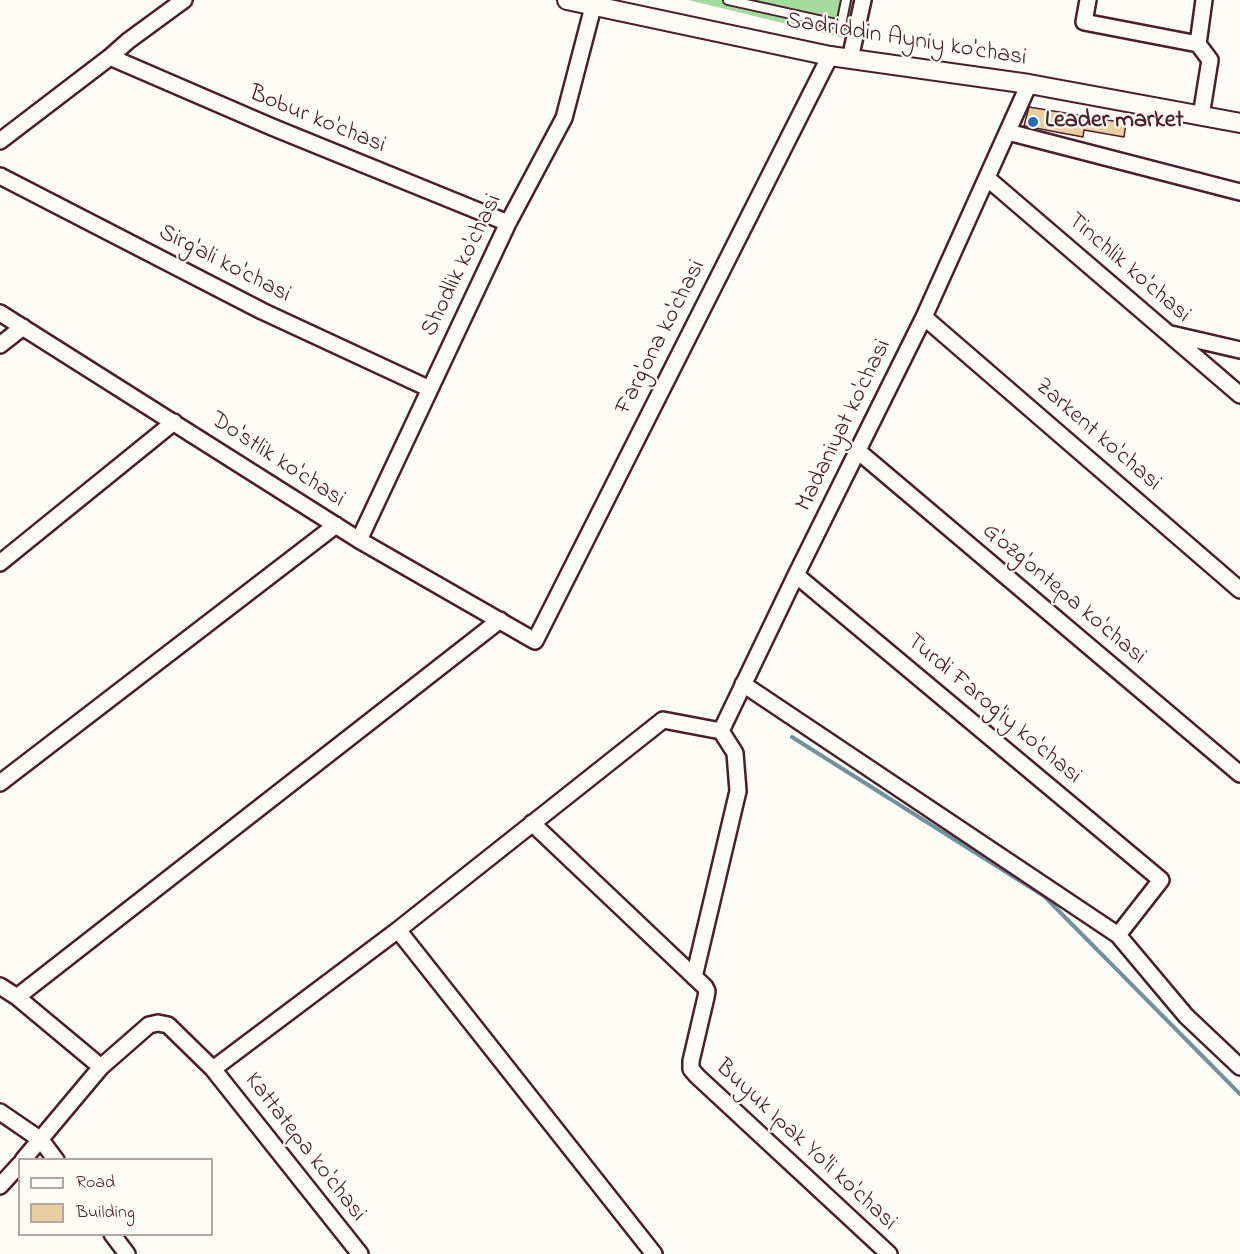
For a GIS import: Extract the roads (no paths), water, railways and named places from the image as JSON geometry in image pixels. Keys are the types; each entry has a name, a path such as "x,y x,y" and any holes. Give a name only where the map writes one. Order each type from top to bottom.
{"street":[{"path":"0,141 184,0"},
{"name":"Sadriddin Ayniy ko'chasi","path":"567,0 830,56 1029,84 1240,123"},
{"path":"850,59 863,0"},
{"path":"1088,0 1084,22 1198,44 1210,60 1201,116"},
{"path":"1198,44 1204,0"},
{"name":"Shodlik ko'chasi","path":"359,540 508,223 564,118 593,7"},
{"name":"Farg'ona ko'chasi","path":"535,641 830,56"},
{"name":"Bobur ko'chasi","path":"110,57 272,127 508,223"},
{"name":"Madaniyat ko'chasi","path":"721,731 924,317 1029,84"},
{"path":"1008,132 1240,192"},
{"name":"Sirg'ali ko'chasi","path":"0,176 262,311 430,389"},
{"name":"Tinchlik ko'chasi","path":"987,178 1240,395"},
{"name":"Do'stlik ko'chasi","path":"0,313 359,540 535,641"},
{"name":"Zarkent ko'chasi","path":"924,317 1240,590"},
{"path":"0,345 23,327"},
{"path":"1168,333 1240,350"},
{"path":"0,563 174,422"},
{"name":"G'ozg'ontepa ko'chasi","path":"858,451 1240,774"},
{"path":"0,783 336,525"},
{"name":"Turdi Farog'iy ko'chasi","path":"796,575 1161,880 1118,935"},
{"path":"17,997 500,620"},
{"path":"743,684 1118,935 1186,1016 1240,1067"},
{"path":"213,1069 398,930 663,720 721,731 735,753 738,791 694,977"},
{"name":"Buyuk Ipak Yo'li ko'chasi","path":"532,823 707,991 691,1069 889,1254"},
{"path":"398,930 654,1254"},
{"path":"0,987 17,997 101,1067"},
{"name":"Kattatepa ko'chasi","path":"25,1158 101,1067 149,1025 168,1024 213,1069 360,1254"},
{"path":"0,1112 41,1140 54,1158"},
{"path":"0,1185 18,1166"},
{"path":"114,1236 127,1254"}],"lane":[{"path":"728,0 841,25 846,0"}],"waterway":[{"path":"792,737 1044,896 1240,1094"}],"place":[{"name":"Leader market","path":"1033,122"}]}
